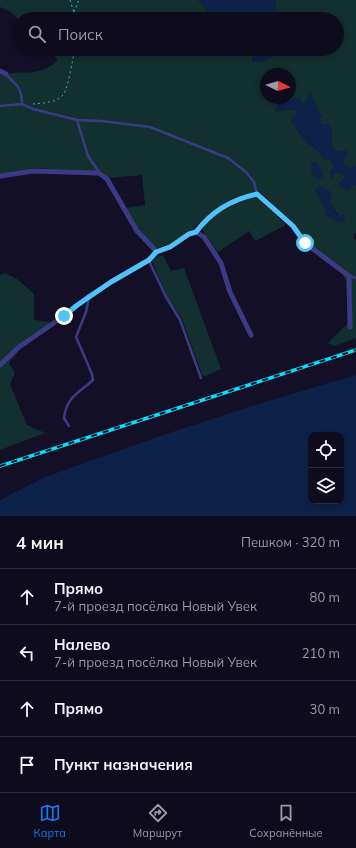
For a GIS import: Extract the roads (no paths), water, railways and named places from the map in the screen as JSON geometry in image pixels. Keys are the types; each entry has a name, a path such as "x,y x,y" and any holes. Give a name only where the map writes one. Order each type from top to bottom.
{"street":[{"path":"0,71 6,74"},
{"path":"0,176 33,171 99,173 107,179 137,231 156,252"},
{"path":"0,364 18,347 64,316 89,296 149,260 156,252 170,247 189,234 196,232 204,222 228,204 257,194 293,226 305,243 348,276 350,327"},
{"path":"196,232 204,237 221,263 230,292 251,335"}],"lane":[{"path":"6,74 19,88 22,95 22,104"},
{"path":"0,106 22,104 77,120 101,121 150,127 228,158 246,172 254,182 257,194"},
{"path":"77,120 88,156 99,173"},
{"path":"149,260 166,297 180,320 201,378"},
{"path":"348,276 356,278"},
{"path":"69,426 64,418 65,407 74,395 93,380 92,374 76,337 86,312 89,296"}],"water":[{"path":"198,0 276,0 276,12 208,12"},
{"path":"253,56 273,56 263,62 252,62"},
{"path":"309,93 313,93 312,99 317,110 323,115 320,118 321,124 330,124 332,131 332,147 337,152 347,150 348,156 343,160 344,165 351,169 356,166 356,184 347,190 337,185 344,179 344,175 336,172 330,180 330,171 334,167 330,160 323,158 318,150 307,142 291,120 296,116 296,110 290,109 275,111 277,105 296,104 296,98 301,99 302,104 306,103"},
{"path":"312,162 317,163 323,178 317,179 314,175 311,169"},
{"path":"320,185 330,191 332,197 330,202 337,215 344,214 345,219 342,224 325,215 325,207 315,190"},
{"path":"356,375 356,516 0,516 0,500 45,477 163,435 258,404"}],"railway":[{"path":"0,466 356,350"}]}
